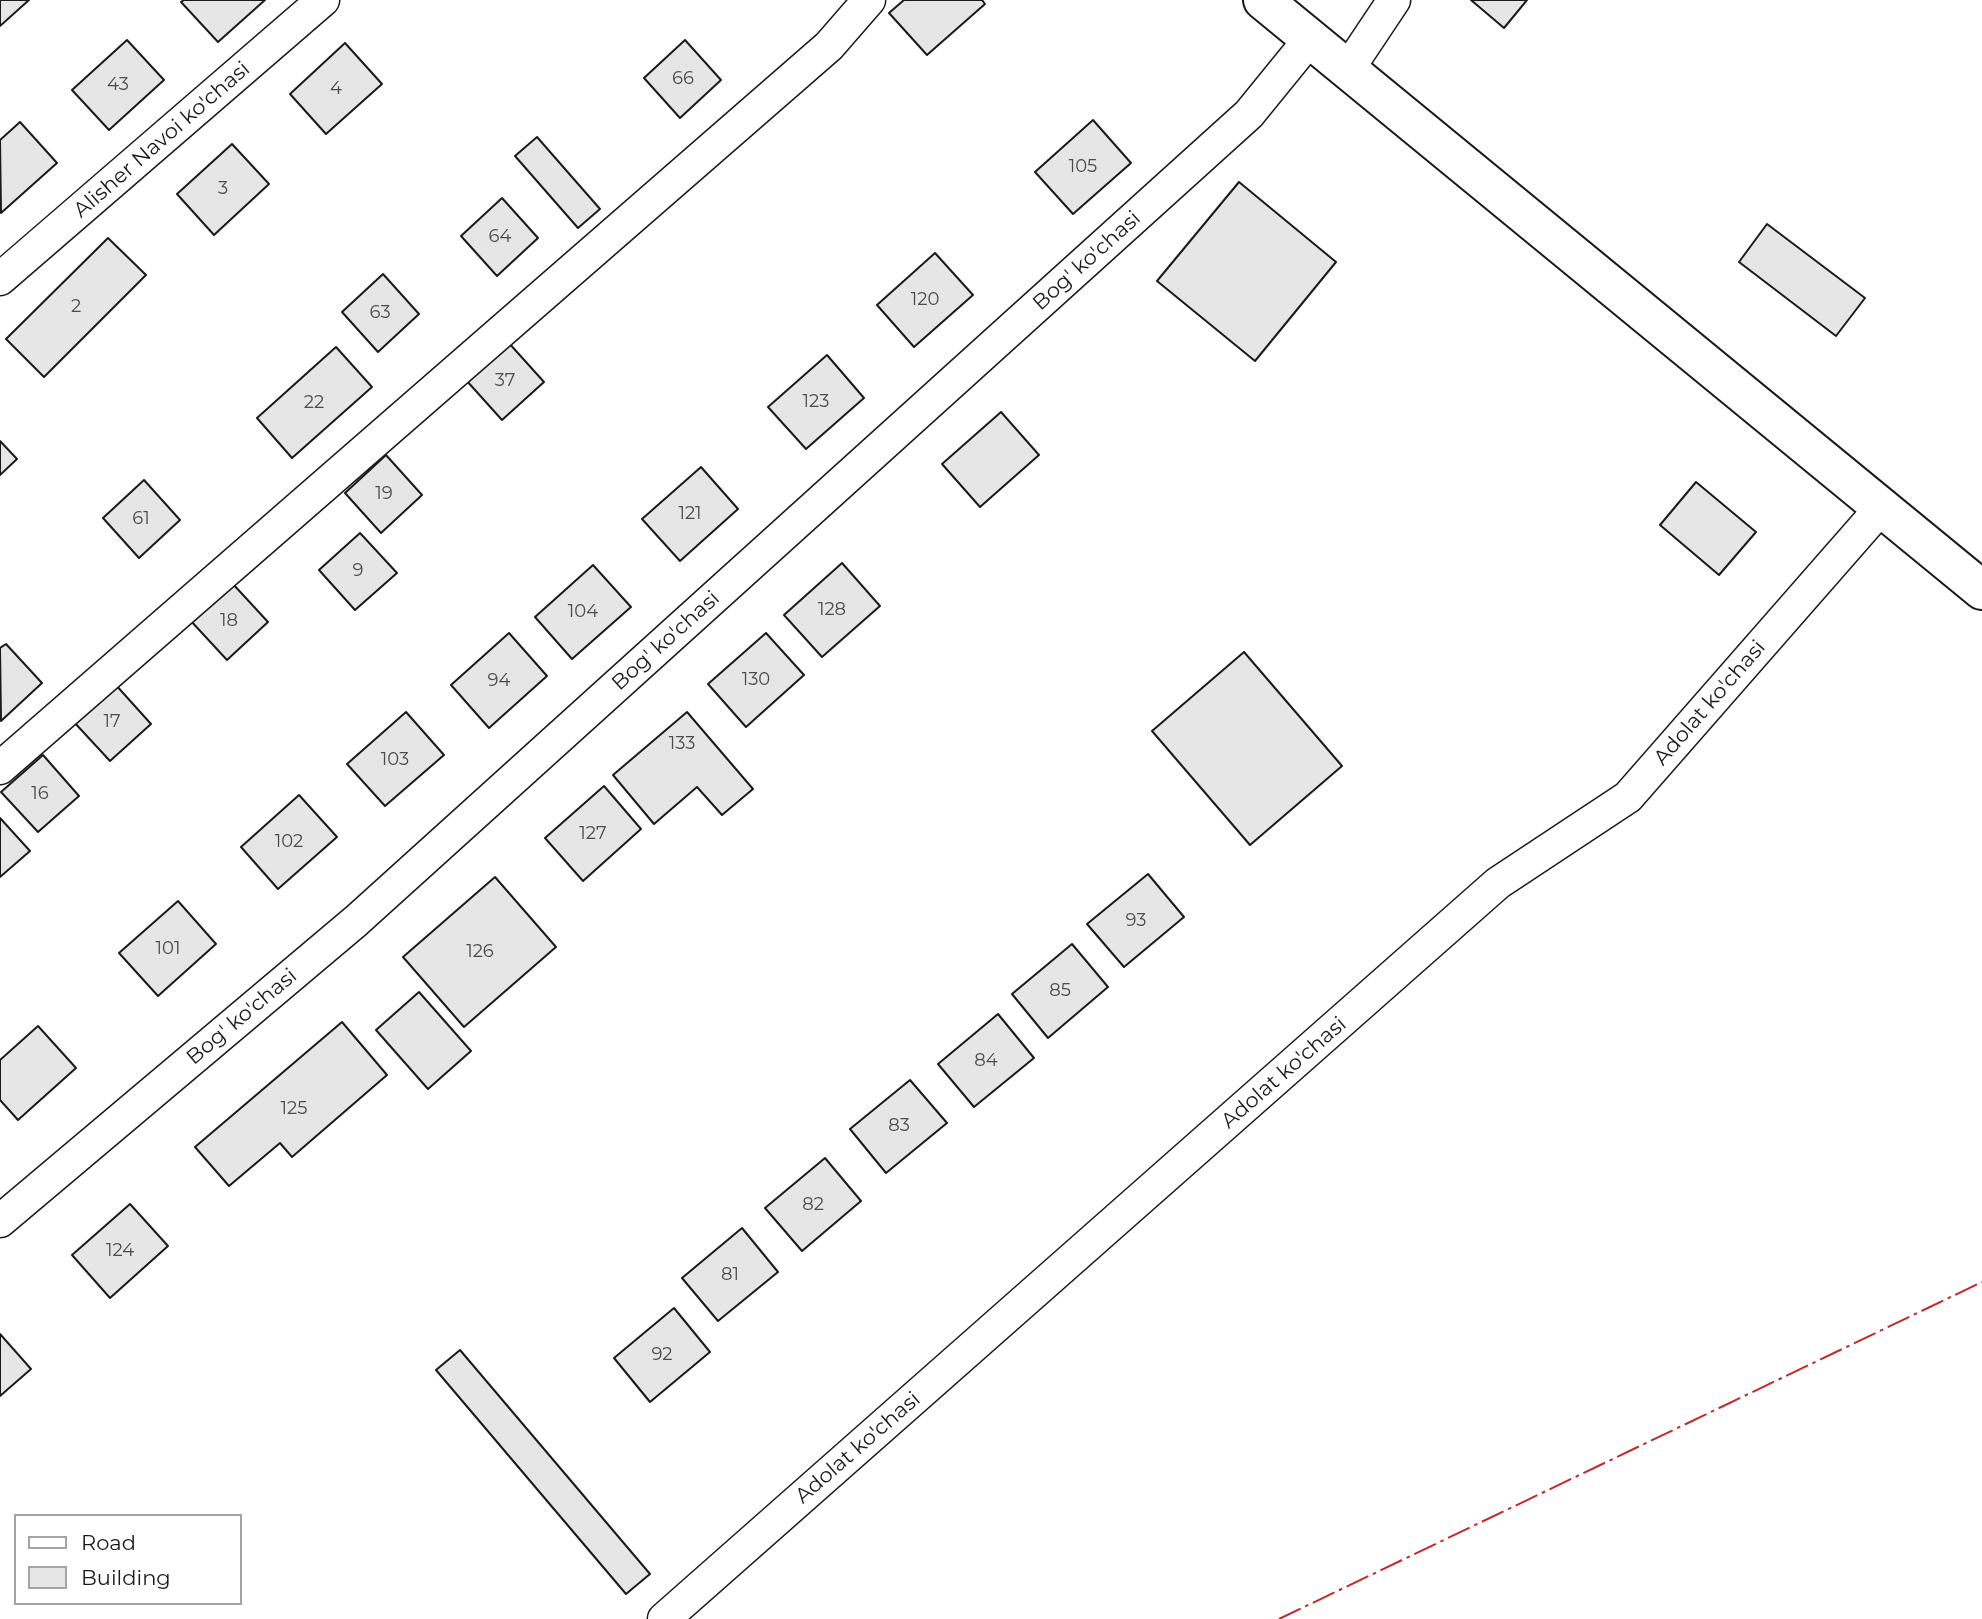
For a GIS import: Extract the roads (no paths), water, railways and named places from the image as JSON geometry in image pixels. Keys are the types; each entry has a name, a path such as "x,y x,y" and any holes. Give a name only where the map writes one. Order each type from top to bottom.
{"main road":[{"path":"1263,0 1982,590"}],"street":[{"name":"Alisher Navoi ko'chasi","path":"0,279 323,0"},
{"path":"0,768 829,47 869,0"},
{"path":"1348,69 1394,0"},
{"name":"Bog' ko'chasi","path":"0,1221 356,921 1250,114 1310,39"},
{"name":"Adolat ko'chasi","path":"664,1619 1498,883 1628,797 1881,509"}]}
